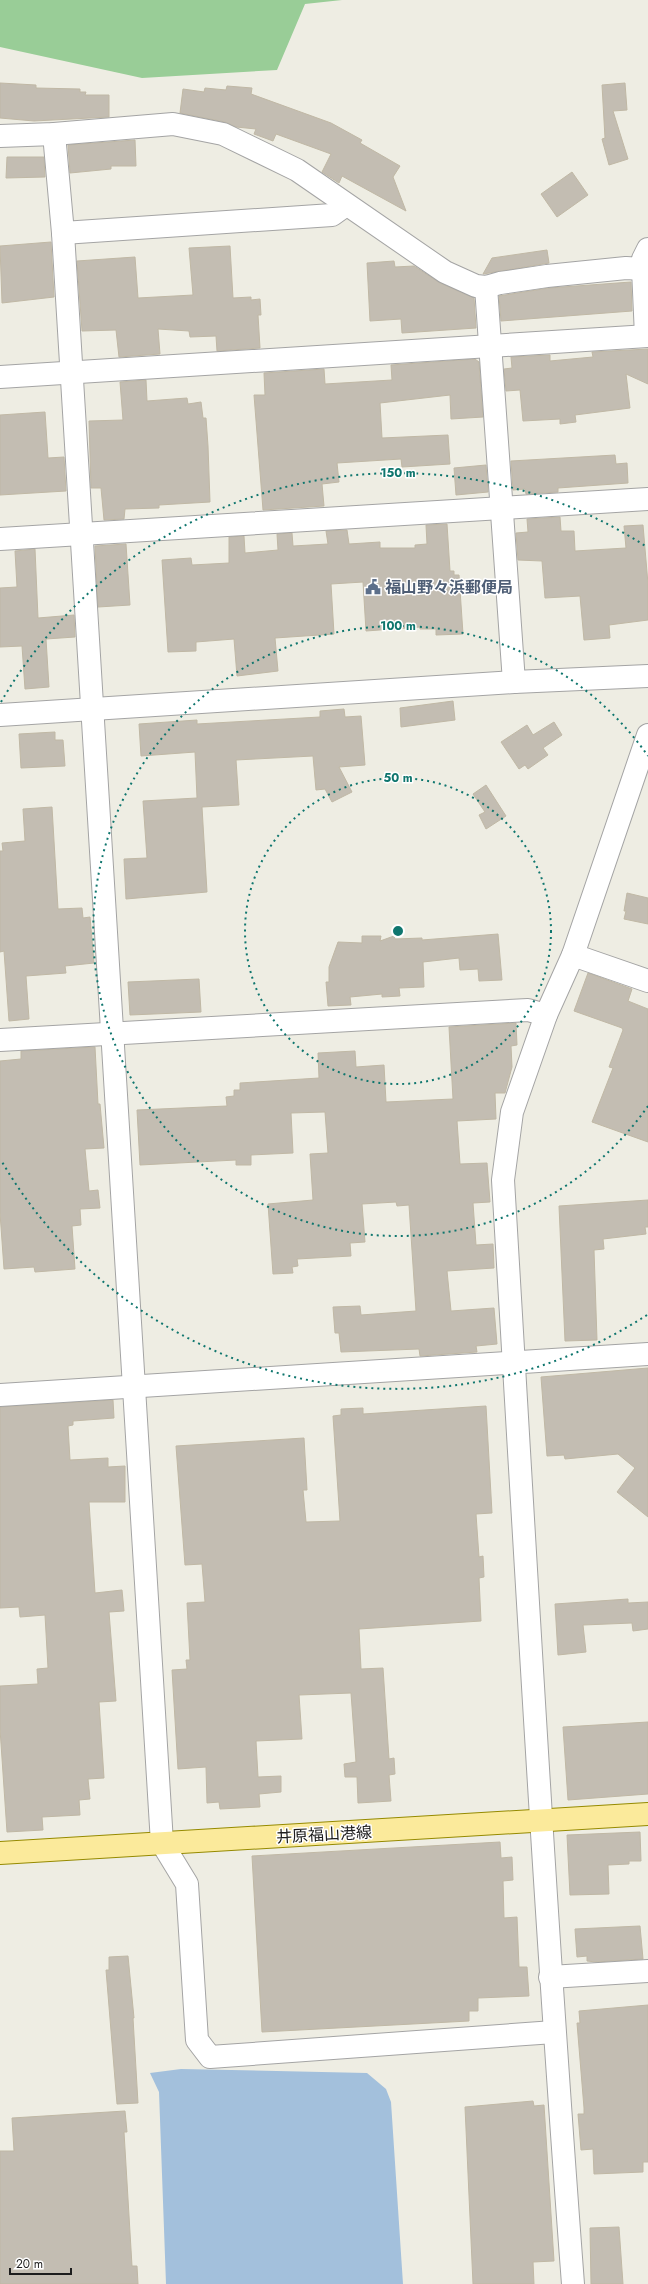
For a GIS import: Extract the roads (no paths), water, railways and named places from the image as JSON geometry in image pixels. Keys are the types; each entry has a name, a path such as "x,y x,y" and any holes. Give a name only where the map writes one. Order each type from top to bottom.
{"main road":[{"name":"井原福山港線","path":"0,1853 648,1814"}],"street":[{"path":"0,136 54,134 173,124 223,134 296,170 445,272 476,286 486,287 500,283 547,276 626,268 645,259 647,336 0,377"},
{"path":"54,134 71,373 135,1387 162,1843 187,1884 198,2040 210,2057 554,2032"},
{"path":"62,233 332,215 346,205"},
{"path":"486,287 492,346 514,682"},
{"path":"0,539 648,499"},
{"path":"0,715 514,682 648,676"},
{"path":"573,2284 550,1977 503,1180 512,1112 546,1015 573,955 648,735"},
{"path":"573,955 648,982"},
{"path":"0,1040 528,1010 546,1015"},
{"path":"0,1395 648,1354"},
{"path":"550,1977 648,1971"}],"water":[{"path":"181,2069 367,2073 386,2089 391,2102 403,2284 166,2284 159,2092 150,2073"}],"place":[{"name":"福山野々浜郵便局","path":"373,587"}]}
